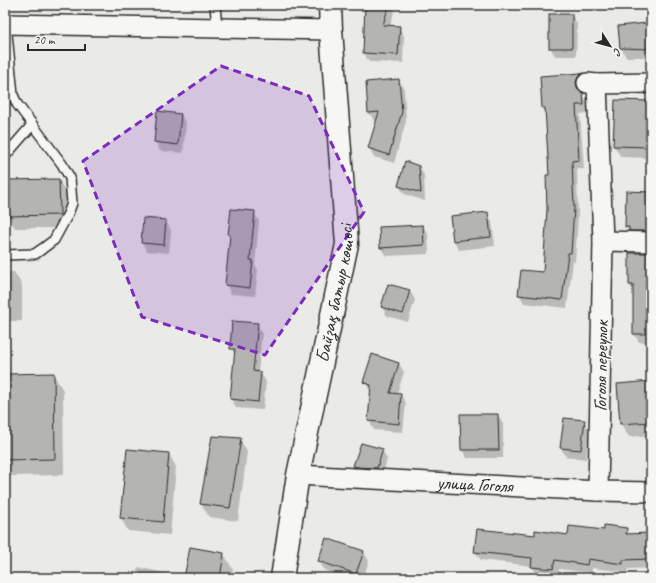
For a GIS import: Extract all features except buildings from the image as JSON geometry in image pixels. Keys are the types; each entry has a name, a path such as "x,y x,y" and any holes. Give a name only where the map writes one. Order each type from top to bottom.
{"main road":[{"name":"Байзақ батыр көшесі","path":"282,578 298,475 347,244 330,5"}],"street":[{"path":"6,24 331,30"},
{"name":"Гоголя переулок","path":"598,491 603,241 592,84 651,83"},
{"path":"603,241 651,242"},
{"name":"улица Гоголя","path":"298,475 598,491 651,492"}],"lane":[{"path":"215,5 217,28"},
{"path":"5,255 35,254 54,240 68,214 72,203 70,178 62,164 17,104 13,95 6,24"},
{"path":"5,156 32,125"}],"highlighted area":[{"path":"221,66 309,96 364,212 265,355 142,317 83,161"}]}
